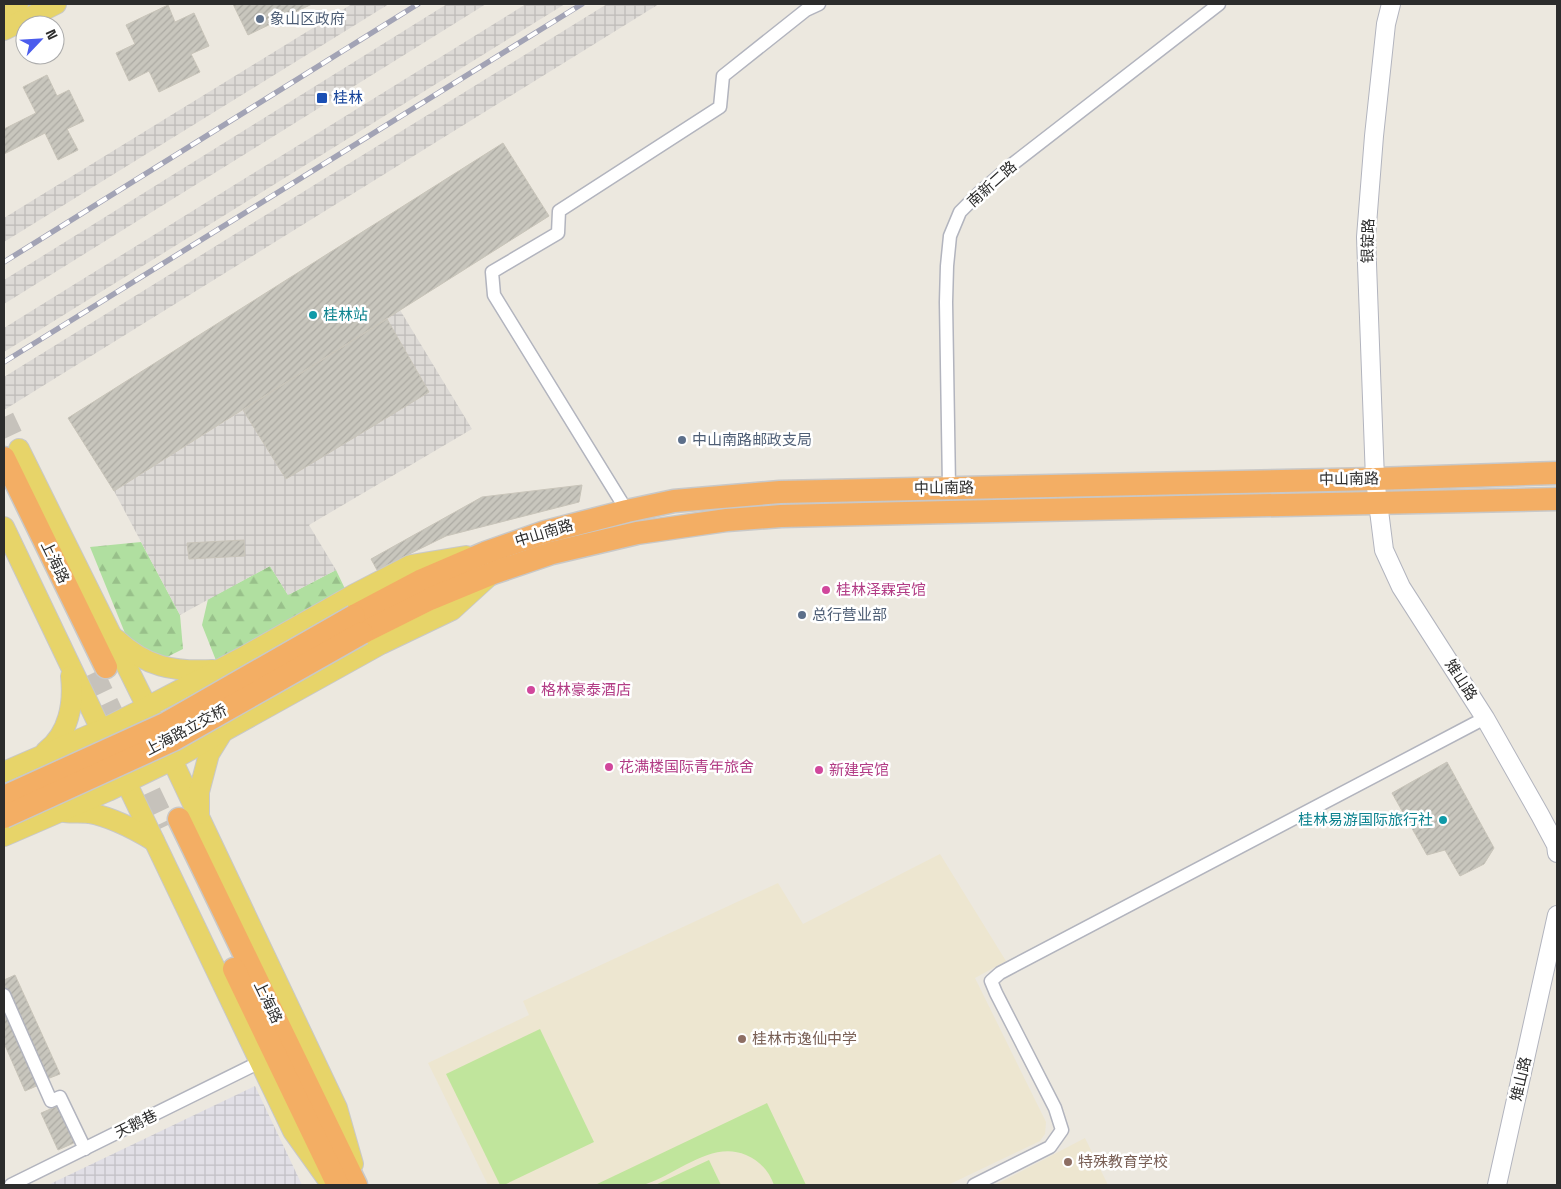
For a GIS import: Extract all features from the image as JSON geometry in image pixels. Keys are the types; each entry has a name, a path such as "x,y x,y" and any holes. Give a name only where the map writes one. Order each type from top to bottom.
{"highway":[{"name":"上海路","path":"4,490 100,670 11,453"},
{"name":"中山南路","path":"489,563 545,532 674,501 734,495 949,487 1375,479 1557,473"},
{"name":"中山南路","path":"358,625 422,580 489,563 552,553 637,532 727,520 810,516 1557,499"},
{"name":"上海路立交桥","path":"4,797 165,724 358,625"},
{"name":"上海路立交桥","path":"4,817 172,740 358,625"},
{"name":"上海路","path":"175,825 338,1185"},
{"name":"上海路","path":"175,825 358,1185"}],"main road":[{"path":"4,10 18,4"},
{"path":"4,30 56,4"},
{"path":"11,453 112,636 172,760 175,825 260,1062 293,1131 332,1185"},
{"path":"4,527 126,783 175,825"},
{"path":"4,772 147,707 411,565 489,563"},
{"path":"4,836 126,783 172,760 381,644 452,610 489,563"},
{"path":"112,636 126,649 162,667 188,672 218,670"},
{"path":"37,758 51,747 65,729 72,692 70,667"},
{"path":"175,825 198,792 207,761 224,731"},
{"path":"61,812 89,813 127,825 175,825"}],"street":[{"path":"627,511 494,295 492,272 558,233 559,211 720,107 723,76 806,10 819,4"},
{"name":"南新二路","path":"949,487 947,266 950,236 960,212 1014,164 1219,4"},
{"name":"银锭路","path":"1378,503 1375,479 1366,237 1386,24 1391,4"},
{"name":"雉山路","path":"1378,503 1384,550 1400,587 1485,718 1556,845 1557,854"},
{"path":"974,1185 1050,1147 1062,1130 1055,1108 991,981 1000,973 1154,891 1485,718"},
{"name":"雉山路","path":"1497,1185 1557,915"},
{"path":"4,995 51,1101 60,1097 85,1149"},
{"name":"天鹅巷","path":"11,1185 260,1062"}],"shaded area":[{"path":"352,4 389,4 4,242 4,218"},
{"path":"447,4 486,4 4,304 4,280"},
{"path":"526,4 565,4 4,352 4,328"},
{"path":"607,4 659,4 4,410 4,377"},
{"path":"400,310 472,429 309,525 336,570 288,595 270,566 180,615 114,491 243,410 286,478 429,392 387,319"},
{"name":"桂林市逸仙中学","path":"940,854 1006,961 975,978 1046,1122 1045,1134 1040,1141 948,1185 488,1185 428,1063 529,1015 523,1001 778,883 803,924"},
{"path":"255,1086 302,1185 48,1185"},
{"name":"特殊教育学校","path":"1085,1138 1108,1185 995,1185"}],"green space":[{"path":"141,542 180,615 183,649 161,660 129,643 90,547"},
{"path":"270,566 288,595 336,570 347,593 217,663 202,625 208,599"},
{"path":"540,1029 594,1142 504,1185 500,1185 446,1074"},
{"path":"767,1103 806,1185 774,1185 767,1171 751,1157 733,1152 720,1152 695,1160 646,1184 629,1186 595,1185"},
{"path":"709,1160 721,1185 655,1185"}],"building":[{"name":"象山区政府","path":"233,4 312,4 248,35"},
{"path":"168,5 175,22 194,13 209,46 191,54 200,72 159,92 149,71 129,81 116,53 135,44 126,25"},
{"path":"47,75 57,96 69,90 84,121 67,129 78,150 58,160 45,133 4,154 4,129 36,113 23,87"},
{"name":"桂林站","path":"503,143 549,216 114,491 68,418"},
{"path":"387,319 429,392 286,479 243,410"},
{"path":"582,485 579,502 446,536 377,570 371,559 482,497"},
{"path":"244,540 245,556 189,559 187,543"},
{"name":"桂林易游国际旅行社","path":"1447,762 1494,848 1484,864 1460,876 1445,850 1427,855 1392,793"},
{"path":"15,975 60,1074 47,1079 4,984 4,980"},
{"path":"4,1002 41,1084 25,1091 4,1043"},
{"path":"60,1105 76,1142 58,1150 41,1113"}],"tunnel":[{"path":"4,417 19,449"},
{"path":"93,673 166,826"}],"railway":[{"path":"4,262 418,4"},
{"path":"4,362 582,4"}],"place":[{"name":"象山区政府","path":"260,19"},
{"name":"桂林","path":"322,98"},
{"name":"桂林站","path":"313,315"},
{"name":"中山南路邮政支局","path":"682,440"},
{"name":"桂林泽霖宾馆","path":"826,590"},
{"name":"总行营业部","path":"802,615"},
{"name":"格林豪泰酒店","path":"531,690"},
{"name":"花满楼国际青年旅舍","path":"609,767"},
{"name":"新建宾馆","path":"819,770"},
{"name":"桂林易游国际旅行社","path":"1443,820"},
{"name":"桂林市逸仙中学","path":"742,1039"},
{"name":"特殊教育学校","path":"1068,1162"}]}
